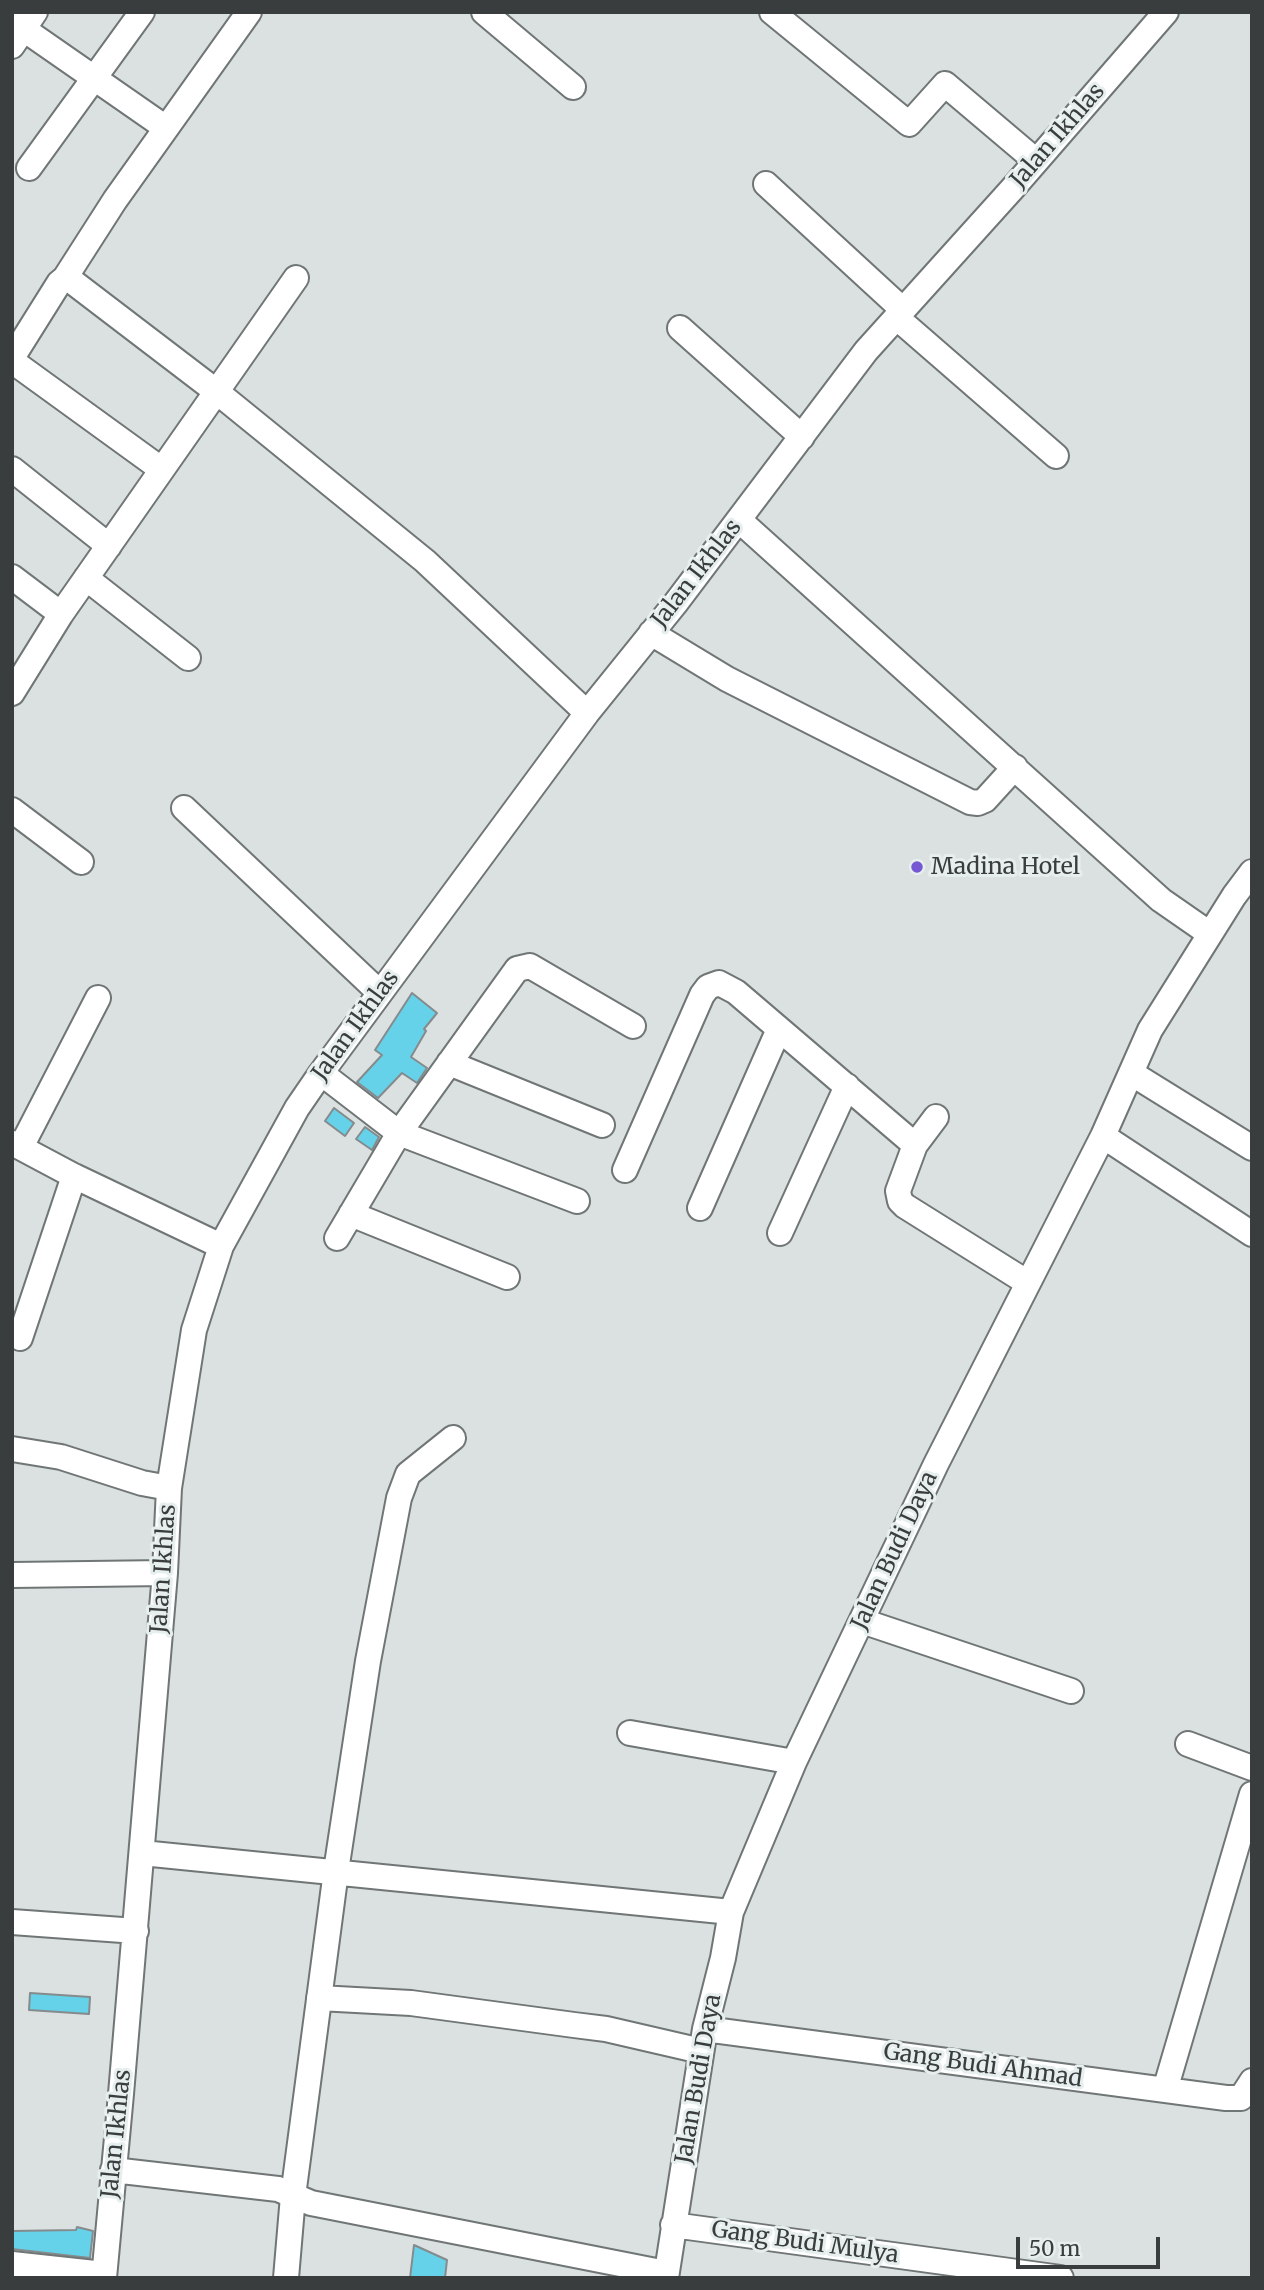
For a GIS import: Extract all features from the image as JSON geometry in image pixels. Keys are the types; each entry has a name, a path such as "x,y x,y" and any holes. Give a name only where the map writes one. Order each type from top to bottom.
{"street":[{"path":"29,167 142,12"},
{"path":"161,469 14,352 115,200 249,12"},
{"path":"484,12 573,86"},
{"path":"772,12 909,124 945,84 1036,161"},
{"name":"Jalan Ikhlas","path":"104,2276 136,1931 165,1573 169,1488 194,1330 221,1246 298,1108 321,1073 587,713 739,520 866,351 1166,12"},
{"path":"21,27 166,128"},
{"path":"766,184 900,313 1056,456"},
{"path":"65,278 217,392 425,561 587,713"},
{"path":"12,693 61,614 296,278"},
{"path":"680,328 802,437"},
{"path":"12,469 109,546"},
{"path":"739,520 1161,900 1210,934"},
{"path":"12,578 61,614"},
{"path":"86,578 188,658"},
{"path":"651,633 727,679 973,803 985,800 1015,767"},
{"path":"184,808 380,993"},
{"path":"12,810 81,862"},
{"name":"Jalan Budi Daya","path":"666,2275 703,2040 731,1912 794,1762 936,1464 1103,1136 1150,1030 1252,872"},
{"path":"337,1238 399,1133 517,969 530,966 633,1026"},
{"path":"625,1170 702,995 708,987 719,983 726,985 915,1145"},
{"path":"98,998 17,1145 74,1176 221,1246"},
{"path":"700,1208 779,1029"},
{"path":"449,1063 602,1125"},
{"path":"321,1073 399,1133 577,1201"},
{"path":"1131,1073 1252,1148"},
{"path":"780,1233 847,1086"},
{"path":"936,1117 915,1145 898,1191 900,1201 1028,1283"},
{"path":"1103,1136 1252,1234"},
{"path":"20,1338 74,1176"},
{"path":"351,1214 507,1277"},
{"path":"286,2278 293,2196 336,1871 368,1661 399,1498 408,1474 453,1438"},
{"path":"12,1449 61,1457 142,1483 169,1488"},
{"path":"12,1575 165,1573"},
{"path":"862,1621 1071,1691"},
{"path":"630,1733 794,1762"},
{"path":"1188,1744 1252,1768"},
{"path":"1166,2090 1252,1794"},
{"path":"142,1853 731,1912"},
{"path":"12,1922 136,1931"},
{"name":"Gang Budi Ahmad","path":"319,1998 411,2003 606,2029 1241,2098 1252,2081"},
{"path":"113,2170 278,2189 311,2203 666,2275"},
{"name":"Gang Budi Mulya","path":"673,2225 1061,2278"},
{"path":"12,2264 104,2276"}],"building":[{"path":"412,993 437,1013 424,1029 426,1031 411,1057 427,1068 417,1083 402,1073 378,1098 357,1082 382,1055 375,1050"},
{"path":"334,1108 354,1123 345,1136 325,1121"},
{"path":"365,1127 379,1137 372,1150 356,1139"},
{"path":"30,1993 90,1997 89,2014 29,2010"},
{"path":"77,2227 93,2231 90,2258 12,2249 12,2231 76,2230"},
{"path":"414,2245 447,2260 445,2278 410,2278"}],"place":[{"name":"Madina Hotel","path":"917,867"}]}
